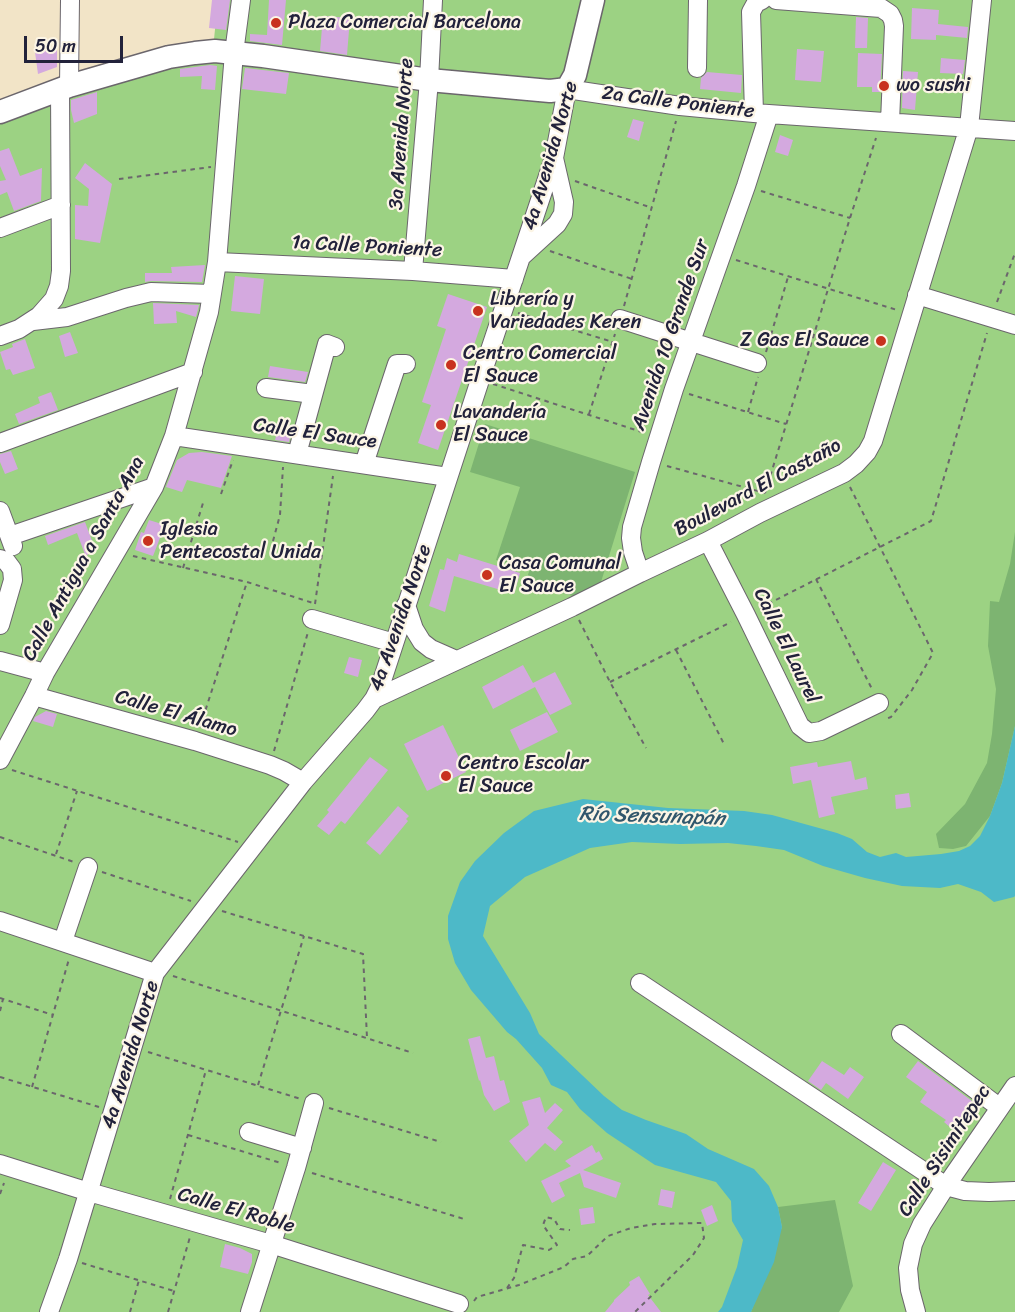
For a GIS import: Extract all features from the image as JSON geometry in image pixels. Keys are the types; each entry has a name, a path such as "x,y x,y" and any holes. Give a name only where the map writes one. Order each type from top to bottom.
{"main road":[{"name":"4a Avenida Norte","path":"567,89 575,75 593,0"},
{"name":"2a Calle Poniente","path":"0,112 64,88 169,57 215,51 429,80 550,91 567,89"}],"street":[{"path":"0,336 33,321 54,299 59,285 64,88 70,0"},
{"name":"Calle Antigua a Santa Ana","path":"6,765 45,673 154,487 174,436 193,372 212,294 241,0"},
{"name":"3a Avenida Norte","path":"413,271 429,80 433,0"},
{"path":"697,68 698,0"},
{"name":"Avenida 10 Grande Sur","path":"640,573 633,552 632,527 674,389 746,186 761,114 751,12 756,3 762,0"},
{"path":"776,0 881,8 890,14 894,26 886,122"},
{"name":"Boulevard El Castaño","path":"374,699 572,607 844,473 867,452 873,441 969,127 982,0"},
{"name":"2a Calle Poniente","path":"567,89 681,106 761,114 1015,131"},
{"name":"4a Avenida Norte","path":"49,1312 89,1192 156,972 303,782 374,699 380,687 504,308 527,252 556,166 567,89"},
{"path":"527,252 557,224 562,214 564,202 556,166"},
{"path":"0,228 61,205"},
{"name":"1a Calle Poniente","path":"217,261 413,271 514,279"},
{"path":"33,321 68,316 151,292 212,294"},
{"path":"917,295 1015,325"},
{"path":"620,319 760,365"},
{"path":"291,453 313,394 327,344 335,347"},
{"path":"364,464 397,364 406,364"},
{"path":"0,443 193,372"},
{"path":"266,388 313,394"},
{"name":"Calle El Sauce","path":"174,436 448,477"},
{"path":"7,550 154,487"},
{"path":"0,511 13,580 0,625"},
{"name":"Calle El Laurel","path":"708,541 800,726 809,732 821,731 879,703"},
{"path":"406,605 414,629 422,642 431,649 456,660"},
{"path":"314,612 394,643"},
{"path":"0,661 45,673"},
{"name":"Calle El Álamo","path":"34,696 195,741 284,771 303,782"},
{"path":"68,943 88,867"},
{"path":"0,921 156,972"},
{"path":"640,983 946,1186 965,1191 1015,1191"},
{"path":"901,1034 999,1107"},
{"name":"Calle Sisimitepec","path":"916,1312 910,1290 908,1268 922,1224 1015,1086"},
{"path":"249,1312 296,1168 314,1103"},
{"path":"249,1131 302,1148"},
{"name":"Calle El Roble","path":"0,1164 466,1303"}],"path":[{"path":"589,414 632,279 681,106"},
{"path":"651,462 765,493 850,218 886,122"},
{"path":"119,179 225,165"},
{"path":"556,166 652,208"},
{"path":"746,186 850,218"},
{"path":"527,252 632,279"},
{"path":"610,682 931,521 991,318 1015,253"},
{"path":"722,255 911,315"},
{"path":"748,412 788,276"},
{"path":"504,308 613,342"},
{"path":"480,380 659,438"},
{"path":"674,389 786,424"},
{"path":"221,494 237,446"},
{"path":"273,541 291,453"},
{"path":"816,579 886,719 891,717 912,690 933,653 844,473"},
{"path":"183,568 203,503"},
{"path":"116,552 247,582 314,612"},
{"path":"195,741 247,582"},
{"path":"572,607 646,748"},
{"path":"676,649 724,744"},
{"path":"6,765 78,791 252,846"},
{"path":"56,854 78,791"},
{"path":"206,906 363,954 367,1038"},
{"path":"257,1086 304,936"},
{"path":"32,1087 53,1014 68,943"},
{"path":"156,972 413,1053"},
{"path":"0,1011 2,999 53,1014"},
{"path":"133,1047 441,1142"},
{"path":"166,1214 206,1070"},
{"path":"0,1077 113,1111"},
{"path":"188,1135 464,1219"},
{"path":"507,1288 514,1278 523,1245 549,1250 557,1245 543,1225 546,1217 554,1219 560,1229 570,1230"},
{"path":"168,1312 195,1222"},
{"path":"466,1303 477,1297 519,1285 564,1267 573,1260 587,1256 608,1236 631,1228 655,1224 702,1223 704,1238 693,1255 635,1312"},
{"path":"68,1258 174,1291"},
{"path":"130,1312 139,1280"}],"green space":[{"path":"218,0 1015,0 1015,1312 0,1312 0,123 213,49"},
{"path":"485,424 635,472 601,582 573,596 525,583 530,569 496,560 520,487 470,472"},
{"path":"1015,532 1015,726 1002,783 990,816 966,846 953,849 939,848 936,834 965,804 987,763 996,689 988,646 990,601 999,602 1010,564"},
{"path":"835,1200 853,1286 839,1312 751,1312 782,1227 778,1207"}],"water":[{"name":"Río Sensunapán","path":"1015,726 1014,897 994,902 981,892 958,884 940,888 902,886 823,866 784,850 728,843 632,842 590,848 525,877 490,906 483,936 530,1013 539,1034 604,1096 622,1110 686,1134 708,1149 754,1169 769,1186 778,1207 782,1227 774,1262 751,1312 718,1312 737,1267 743,1240 732,1221 731,1201 716,1182 655,1165 607,1133 580,1109 567,1092 551,1085 542,1068 471,990 455,963 448,939 448,916 460,882 475,861 504,833 534,811 583,799 772,815 837,833 852,839 867,852 880,857 896,853 906,857 959,851 970,846 980,836 990,816 1002,783"}],"building":[{"path":"212,0 230,0 226,30 209,28"},
{"name":"Plaza Comercial Barcelona","path":"269,0 286,0 282,45 250,41 250,34 267,35"},
{"path":"912,8 939,10 938,24 968,27 967,38 936,35 936,40 911,39"},
{"path":"323,16 350,18 347,55 320,51"},
{"path":"856,17 868,18 867,48 855,48"},
{"path":"57,49 57,67 38,74 35,52"},
{"path":"797,49 824,51 821,82 795,80"},
{"path":"858,53 882,54 880,92 872,92 872,87 857,87"},
{"path":"941,58 965,60 963,74 940,73"},
{"path":"217,66 215,90 201,89 202,76 180,77 180,69"},
{"path":"245,68 289,73 286,94 242,89"},
{"path":"903,71 918,72 915,110 902,108"},
{"path":"707,72 742,75 741,93 700,89 701,78"},
{"path":"97,92 97,114 74,123 71,100"},
{"path":"633,119 644,122 639,141 627,137"},
{"path":"780,135 793,140 788,156 775,152"},
{"path":"9,148 20,176 42,168 41,201 14,211 7,192 0,195 0,181 6,180 0,166 0,151"},
{"path":"85,163 112,184 100,243 75,239 75,205 88,206 89,189 75,178"},
{"path":"205,265 202,282 145,282 145,273 172,273 171,267"},
{"path":"235,276 264,279 260,314 231,311"},
{"name":"Centro Comercial El Sauce","path":"448,294 487,307 438,450 418,443 431,405 422,402 446,329 437,326"},
{"path":"153,303 199,305 196,317 176,311 177,323 154,324"},
{"path":"70,332 78,353 65,357 59,336"},
{"path":"25,339 35,368 13,375 10,369 6,370 0,352"},
{"path":"270,366 308,372 305,382 268,377"},
{"path":"51,392 58,410 19,424 15,414 40,403 38,397"},
{"path":"278,429 291,432 289,442 275,440"},
{"path":"11,451 18,469 5,474 0,462 0,454"},
{"path":"202,452 232,456 221,488 187,480 182,492 166,487 177,460 189,453"},
{"name":"Iglesia Pentecostal Unida","path":"149,520 165,525 153,556 135,550 141,532 144,533"},
{"path":"85,522 94,546 86,557 77,533 48,545 45,536"},
{"name":"Casa Comunal El Sauce","path":"459,554 520,573 514,594 454,576 445,612 429,606 440,569 444,570 447,558 457,562"},
{"path":"349,657 362,660 358,677 344,673"},
{"path":"523,665 533,683 555,672 572,704 550,715 535,687 493,709 482,687"},
{"path":"46,711 57,714 53,727 33,721 35,717"},
{"path":"547,712 558,732 520,751 510,730"},
{"path":"443,725 466,772 427,791 404,744"},
{"path":"370,757 388,770 345,824 341,821 329,835 317,826 329,812 327,810"},
{"path":"851,761 855,780 866,777 868,789 831,797 835,814 819,818 811,780 793,784 790,767 817,762 818,767"},
{"path":"909,793 911,807 896,809 895,795"},
{"path":"398,806 409,816 406,819 408,821 380,855 366,843"},
{"path":"480,1036 486,1058 494,1056 500,1081 504,1080 510,1102 494,1111 484,1095 468,1039"},
{"path":"822,1061 844,1075 850,1067 864,1077 848,1099 826,1083 821,1090 808,1081"},
{"path":"918,1061 980,1107 958,1134 944,1122 946,1120 920,1102 927,1092 906,1077"},
{"path":"540,1097 545,1113 555,1103 563,1110 547,1128 563,1142 555,1151 545,1143 526,1162 509,1141 529,1125 522,1102"},
{"path":"592,1145 603,1159 583,1170 621,1183 616,1198 584,1187 580,1173 559,1183 565,1196 552,1203 541,1181 571,1166 565,1161"},
{"path":"883,1162 896,1170 871,1211 858,1203"},
{"path":"661,1189 675,1192 672,1208 658,1205"},
{"path":"712,1205 718,1221 707,1226 701,1210"},
{"path":"593,1207 595,1223 581,1225 579,1209"},
{"path":"225,1244 252,1254 248,1274 220,1267"},
{"path":"639,1276 650,1294 648,1295 661,1312 605,1312 630,1285 629,1282"}],"place":[{"name":"Plaza Comercial Barcelona","path":"276,23"},
{"name":"wo sushi","path":"884,86"},
{"name":"Librería y Variedades Keren","path":"478,311"},
{"name":"Z Gas El Sauce","path":"881,341"},
{"name":"Centro Comercial El Sauce","path":"451,365"},
{"name":"Lavandería El Sauce","path":"441,425"},
{"name":"Iglesia Pentecostal Unida","path":"148,541"},
{"name":"Casa Comunal El Sauce","path":"487,575"},
{"name":"Centro Escolar El Sauce","path":"446,776"}]}
